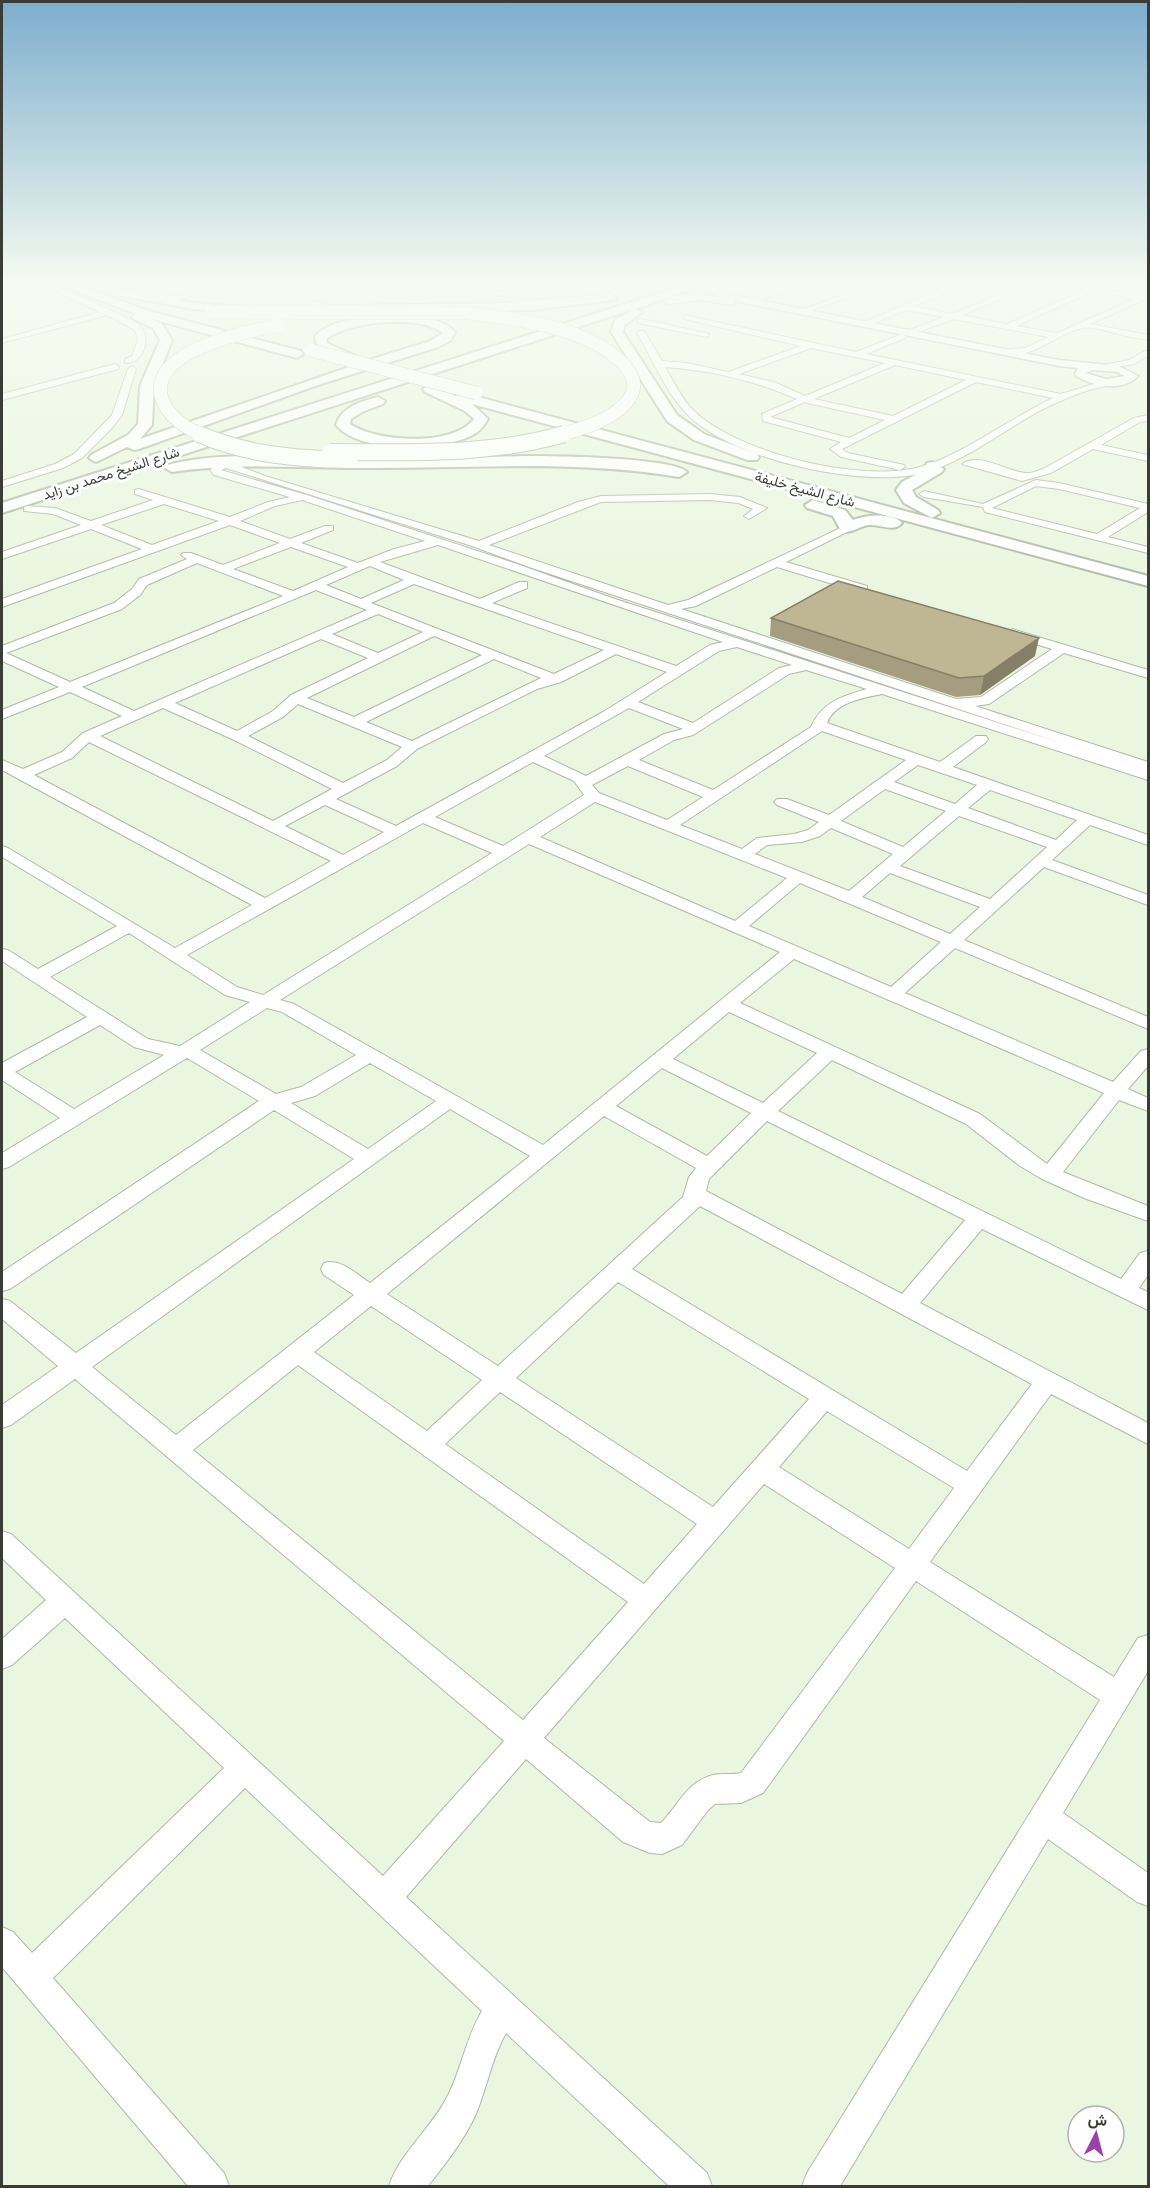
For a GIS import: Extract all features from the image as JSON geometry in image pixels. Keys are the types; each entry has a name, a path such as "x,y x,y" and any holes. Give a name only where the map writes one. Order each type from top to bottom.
{"highway":[{"path":"96,458 133,438 145,425 147,386"},
{"path":"161,386 164,404 172,415 191,429 219,441 284,455 368,460 541,456 607,457 687,468 911,522 948,527"},
{"path":"2,486 96,458 301,386"},
{"name":"شارع الشيخ محمد بن زايد","path":"2,496 328,386"},
{"name":"شارع الشيخ محمد بن زايد","path":"2,508 382,386"},
{"path":"419,386 463,397"},
{"path":"2,518 109,482 423,386"},
{"path":"386,398 350,412 345,417 343,425 359,436 390,442 452,438 477,427 481,419 463,397 430,386"},
{"path":"109,482 211,459 270,453 447,450 508,445 548,438 580,429 614,413 630,400 634,386"},
{"path":"650,386 664,408 685,428 708,441 740,453 881,495 903,505"},
{"name":"شارع الشيخ خليفة","path":"463,397 1149,568"},
{"name":"شارع الشيخ خليفة","path":"463,397 1149,580"},
{"path":"109,482 167,468 220,461 370,464 588,462 638,465 800,495"},
{"path":"524,462 627,467 700,479 831,509 842,515 847,528 867,520 884,521 979,542 1036,551"},
{"path":"929,466 937,469 908,485 904,490 910,500 932,513"}],"street":[{"path":"2,397 43,386"},
{"path":"2,486 72,459 109,426 117,415 130,386"},
{"path":"675,386 692,414 710,428 736,441 839,472 874,475 929,466 967,465 969,462 978,462 1059,486 1149,508"},
{"path":"776,386 803,399 893,419"},
{"path":"835,386 769,412 764,417 773,422 848,441"},
{"path":"960,386 836,447 835,451 845,455 929,466 1063,397 1080,389 1094,386"},
{"path":"1009,386 1063,397"},
{"path":"982,507 1132,424 1149,419"},
{"path":"1094,446 1149,458"},
{"path":"1149,767 479,545 279,483 239,466 222,466 215,470 407,531 611,602 717,642 737,643 787,665 809,665 860,689 885,690 1149,776"},
{"path":"2,603 272,504 281,498 277,491"},
{"path":"139,492 230,521 358,567"},
{"path":"924,494 1149,550"},
{"path":"272,504 306,498"},
{"path":"479,545 588,502 608,498 725,498 762,508 749,516"},
{"path":"2,556 164,500"},
{"path":"1100,537 1149,508"},
{"path":"28,509 51,510 93,526 197,559 294,596"},
{"path":"222,569 329,528"},
{"path":"667,609 692,603 847,528"},
{"path":"407,531 411,539 409,547"},
{"path":"407,531 421,531 495,555 510,557"},
{"path":"2,716 294,596 358,567 409,547 439,542"},
{"path":"2,650 118,606 136,592 141,583 197,559"},
{"path":"119,561 156,576"},
{"path":"774,562 871,591"},
{"path":"372,563 414,580 677,671"},
{"path":"361,603 414,580"},
{"path":"481,603 523,585"},
{"path":"317,586 556,679"},
{"path":"692,603 697,619"},
{"path":"23,775 66,755 88,736 376,609"},
{"path":"994,628 1149,674"},
{"path":"237,736 278,714 296,698 432,632"},
{"path":"321,634 379,658"},
{"path":"174,955 608,715 677,671 717,642"},
{"path":"953,703 984,701 1062,648"},
{"path":"272,827 392,763 412,746 532,686 556,679 614,650"},
{"path":"353,723 492,655"},
{"path":"2,656 134,716"},
{"path":"2,1162 185,1051 527,837 627,760 669,737 688,732 787,665"},
{"path":"669,825 816,730 826,712 860,689"},
{"path":"296,698 412,746"},
{"path":"984,701 996,717"},
{"path":"626,702 693,728"},
{"path":"163,703 237,736 344,789"},
{"path":"819,725 1149,840"},
{"path":"88,736 345,862"},
{"path":"943,767 981,739"},
{"path":"533,757 577,776 589,790 669,825 799,876 1149,1024"},
{"path":"745,854 762,842 802,837 814,833 918,758"},
{"path":"627,760 714,796"},
{"path":"2,764 265,905"},
{"path":"883,783 1058,846"},
{"path":"851,898 989,783"},
{"path":"324,799 398,833"},
{"path":"782,802 831,821 849,832 904,853"},
{"path":"424,818 502,852"},
{"path":"893,995 1089,818"},
{"path":"527,837 1149,1105"},
{"path":"2,851 129,926 231,992 253,999 267,1000 288,1008 545,1155"},
{"path":"1041,861 1149,900"},
{"path":"888,867 993,906"},
{"path":"737,928 799,876"},
{"path":"38,977 129,926"},
{"path":"175,1450 545,1155 792,951"},
{"path":"2,954 146,1046 185,1051 199,1056 368,1158"},
{"path":"727,1004 985,1126 1025,1160 1050,1174 1149,1214"},
{"path":"74,1118 2,1072 99,1017"},
{"path":"428,1445 497,1378 696,1195 697,1181 709,1166 830,1052"},
{"path":"2,1283 273,1101 308,1092 369,1054"},
{"path":"1050,1174 1116,1091 1149,1055"},
{"path":"660,1060 1149,1302"},
{"path":"2,1418 449,1101"},
{"path":"603,1107 709,1166"},
{"path":"696,1195 1149,1434"},
{"path":"905,1305 979,1218"},
{"path":"1125,1291 1149,1259"},
{"path":"332,1269 715,1522"},
{"path":"616,1270 971,1486"},
{"path":"2,1307 634,1832 651,1838 668,1836 676,1831 704,1794 715,1790 739,1789 752,1783 1048,1380"},
{"path":"297,1352 646,1600"},
{"path":"384,1899 825,1397"},
{"path":"761,1469 1119,1696"},
{"path":"2,1542 694,2187"},
{"path":"2,1656 65,1601"},
{"path":"820,2187 1149,1647"},
{"path":"31,1977 244,1769"},
{"path":"1044,1818 1149,1891"},
{"path":"2,1943 211,2187"},
{"path":"407,2187 459,2111 482,2042 504,2008"}],"building":[{"path":"838,581 1039,638 984,676 959,678 771,618"}]}
